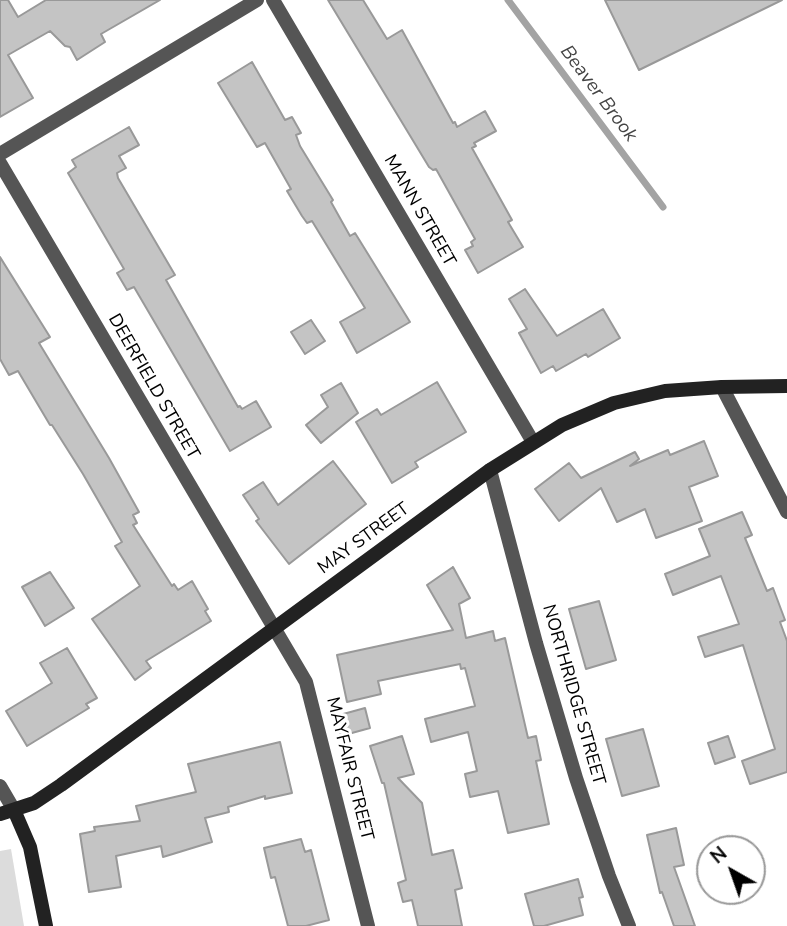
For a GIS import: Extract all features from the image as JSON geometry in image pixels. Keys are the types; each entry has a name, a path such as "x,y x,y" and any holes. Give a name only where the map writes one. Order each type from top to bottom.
{"street":[{"path":"0,154 257,0"},
{"name":"MANN STREET","path":"272,0 533,442"},
{"name":"DEERFIELD STREET","path":"0,163 274,629"},
{"name":"MAY STREET","path":"7,812 34,803 61,785 490,470 533,442 588,413 614,403 665,391 787,386"},
{"path":"722,387 787,512"},
{"name":"NORTHRIDGE STREET","path":"490,470 536,643 576,778 629,926"},
{"name":"MAYFAIR STREET","path":"274,629 306,682 368,926"},
{"path":"0,786 7,812 30,847 46,926"}],"shaded area":[{"path":"11,849 24,926 0,926 0,851"}],"building":[{"path":"0,0 8,0 18,17 46,0 160,0 101,34 105,42 77,60 70,47 65,46 50,31 8,55 33,98 0,117"},
{"path":"328,0 363,0 387,39 402,30 457,127 485,111 496,131 474,143 476,146 472,148 512,220 508,222 523,247 478,273 465,250 473,246 471,242 475,239 436,169 429,167"},
{"path":"605,0 782,0 639,70"},
{"path":"252,62 285,120 292,117 301,133 296,135 300,146 333,200 331,202 350,236 355,233 410,322 357,353 340,322 365,308 312,221 307,223 302,216 287,191 291,189 265,143 257,147 218,83"},
{"path":"129,127 139,145 119,156 126,168 117,173 118,178 175,275 166,280 238,407 242,409 256,401 271,427 230,451 134,287 127,290 117,273 124,269 68,173 76,167 72,160"},
{"path":"0,257 50,337 39,343 139,512 133,515 137,523 133,525 172,586 174,584 178,590 192,581 208,609 205,611 211,621 146,661 151,668 135,680 92,619 140,586 115,546 122,542 83,474 18,371 9,375 0,359"},
{"path":"525,289 557,336 603,309 620,338 588,357 586,354 556,371 553,366 541,373 519,333 527,329 509,299"},
{"path":"311,320 325,341 305,354 291,332"},
{"path":"437,382 466,432 415,462 418,467 392,483 356,422 377,409 381,415"},
{"path":"341,383 358,413 321,443 306,425 328,407 321,395"},
{"path":"704,441 718,476 689,487 702,521 656,538 645,509 617,522 601,488 559,521 535,489 569,463 581,478 635,452 639,459 630,466 668,450 670,455"},
{"path":"333,461 366,504 289,564 256,521 259,519 243,495 263,482 278,505"},
{"path":"742,512 752,535 745,538 767,591 773,588 785,620 780,622 787,641 787,772 750,784 742,761 775,749 743,645 705,657 698,637 739,624 721,576 673,595 665,574 710,556 699,529"},
{"path":"453,567 470,598 459,604 466,638 493,631 495,641 505,638 528,738 536,736 541,760 536,761 549,824 508,833 498,791 470,797 465,774 477,771 468,732 431,742 425,719 475,706 465,668 461,669 460,664 378,681 381,694 347,702 337,655 453,630 427,585"},
{"path":"50,572 74,608 45,626 22,587"},
{"path":"599,601 616,660 586,669 569,609"},
{"path":"67,648 97,698 86,704 89,708 27,746 6,711 52,683 40,663"},
{"path":"365,708 370,728 341,736 336,716"},
{"path":"643,729 659,786 622,796 606,739"},
{"path":"402,736 414,774 398,778 422,803 432,855 453,850 462,888 455,890 462,926 418,926 412,900 403,902 398,883 406,880 384,783 370,746"},
{"path":"728,736 735,757 715,764 708,743"},
{"path":"280,742 292,793 265,799 265,796 228,807 229,812 205,818 212,842 163,857 161,846 116,856 121,887 89,892 80,834 95,831 94,827 140,821 136,806 196,792 188,764"},
{"path":"676,828 684,865 674,867 695,926 674,926 662,892 660,893 647,835"},
{"path":"301,839 305,852 311,850 329,920 306,926 288,926 275,877 271,878 264,848"},
{"path":"578,879 583,897 579,898 583,915 544,926 534,926 525,894"}],"waterway":[{"name":"Beaver Brook","path":"508,0 663,207"}]}
